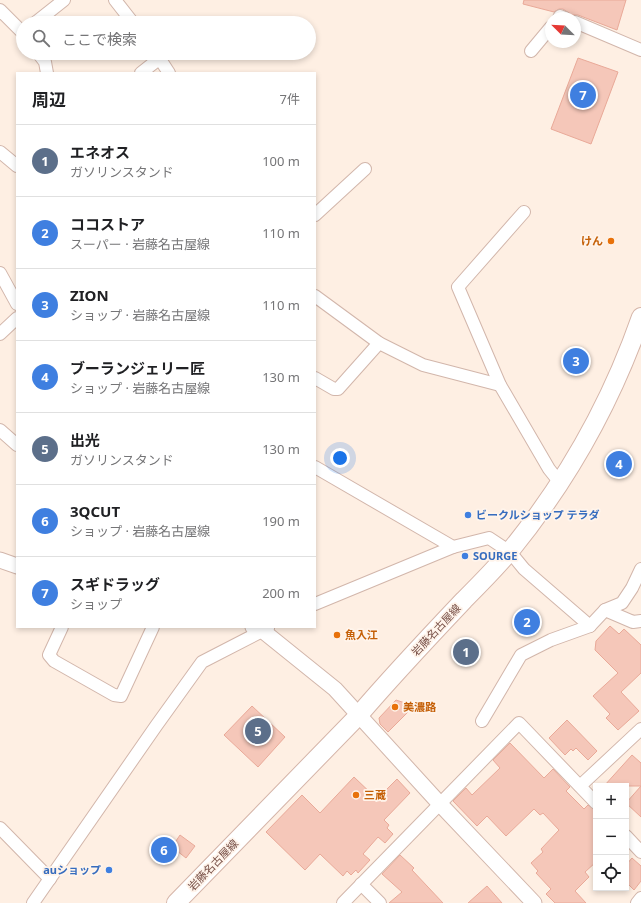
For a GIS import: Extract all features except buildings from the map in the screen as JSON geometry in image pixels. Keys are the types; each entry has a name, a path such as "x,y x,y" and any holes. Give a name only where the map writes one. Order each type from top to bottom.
{"main road":[{"name":"岩藤名古屋線","path":"176,903 358,716 386,683 510,552 561,484 596,424 633,341 641,317"}],"street":[{"path":"44,16 64,0"},
{"path":"115,0 128,16"},
{"path":"0,10 16,26"},
{"path":"581,25 641,50"},
{"path":"530,51 545,34"},
{"path":"43,60 47,72"},
{"path":"142,72 154,60"},
{"path":"161,60 168,72"},
{"path":"0,152 16,165"},
{"path":"316,214 365,169"},
{"path":"524,212 458,287 500,385 549,469 561,484"},
{"path":"0,273 16,302"},
{"path":"316,297 379,343 423,364 500,385"},
{"path":"0,334 16,319"},
{"path":"316,379 334,390 338,389 379,343"},
{"path":"0,430 16,444"},
{"path":"316,468 453,547"},
{"path":"316,604 453,547 489,538 510,552 524,569 590,626"},
{"path":"0,560 16,566"},
{"path":"482,721 521,655 551,640 590,626 605,610 622,603 632,588 641,569"},
{"path":"605,610 633,622 641,621"},
{"path":"62,628 49,655 54,661 114,695 121,696 153,628"},
{"path":"33,903 202,662 261,628 334,689 438,803 534,903"},
{"path":"343,903 438,803 519,723 593,800"},
{"path":"580,786 641,729"},
{"path":"0,828 50,879"},
{"path":"629,839 641,852"},
{"path":"361,884 380,903"},
{"path":"637,903 641,898"}],"place":[{"name":"スギドラッグ","path":"583,95"},
{"name":"けん","path":"611,241"},
{"name":"ZION","path":"576,361"},
{"name":"ブーランジェリー匠","path":"619,464"},
{"name":"ビークルショップ テラダ","path":"468,515"},
{"name":"SOURGE","path":"465,556"},
{"name":"ココストア","path":"527,622"},
{"name":"魚入江","path":"337,635"},
{"name":"エネオス","path":"466,652"},
{"name":"美濃路","path":"395,707"},
{"name":"出光","path":"258,731"},
{"name":"三蔵","path":"356,795"},
{"name":"3QCUT","path":"164,850"},
{"name":"auショップ","path":"109,870"}]}
